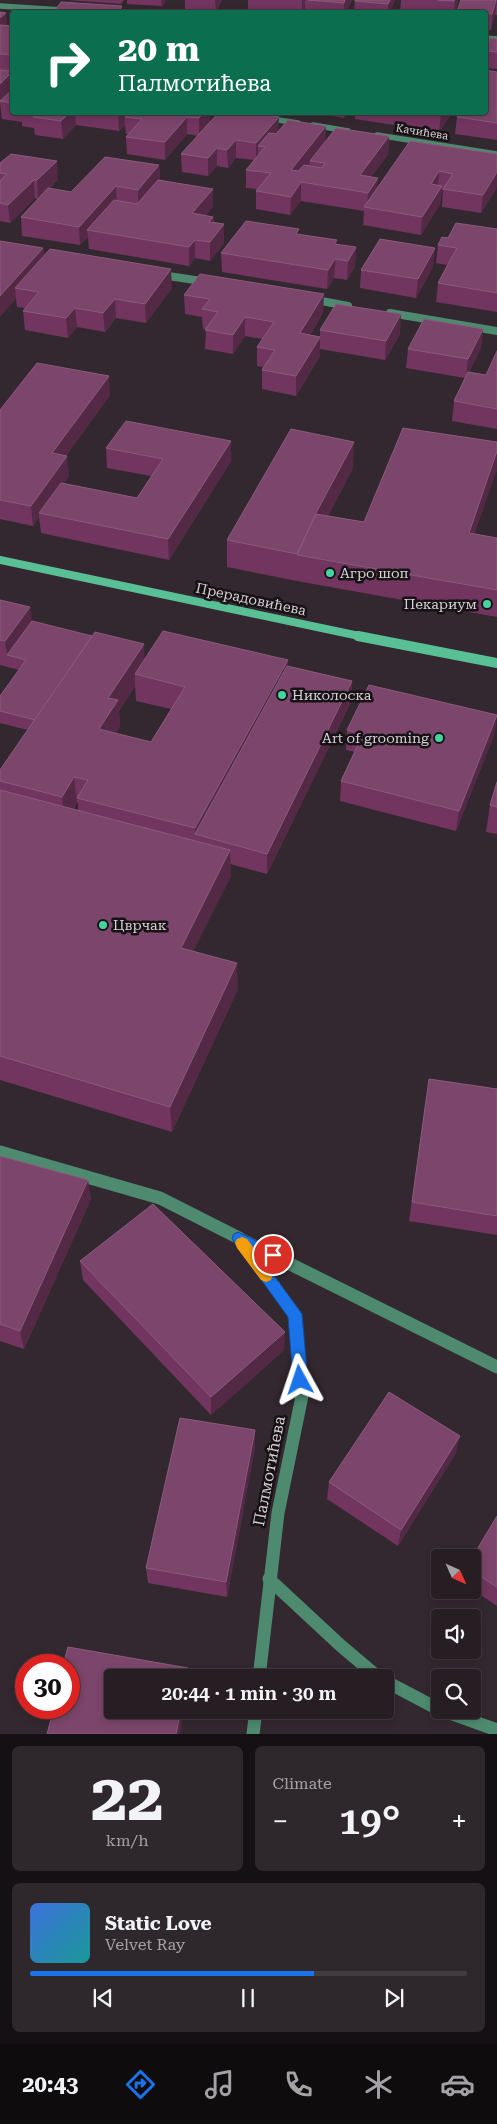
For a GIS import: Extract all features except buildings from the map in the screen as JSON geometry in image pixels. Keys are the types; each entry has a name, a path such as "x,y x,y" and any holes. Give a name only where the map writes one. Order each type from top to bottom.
{"main road":[{"name":"Прерадовићева","path":"0,560 420,649 497,663"}],"street":[{"path":"0,6 63,10"},
{"path":"254,117 358,132"},
{"name":"Качићева","path":"368,134 497,154"},
{"path":"146,272 214,283"},
{"path":"301,298 360,308"},
{"path":"379,311 497,331"},
{"name":"Палмотићева","path":"0,1152 160,1198 497,1367"},
{"name":"Палмотићева","path":"238,1238 295,1314 302,1396 278,1513 260,1669"},
{"path":"269,1579 368,1669"},
{"path":"394,1686 431,1705"},
{"path":"253,1734 255,1719"},
{"path":"466,1719 497,1730"}],"slow traffic":[{"path":"242,1243 266,1275"}],"place":[{"name":"Агро шоп","path":"330,573"},
{"name":"Пекариум","path":"487,604"},
{"name":"Николоска","path":"282,695"},
{"name":"Art of grooming","path":"439,738"},
{"name":"Цврчак","path":"103,925"}],"route":[{"path":"273,1255 238,1238 295,1314 300,1380"}]}
